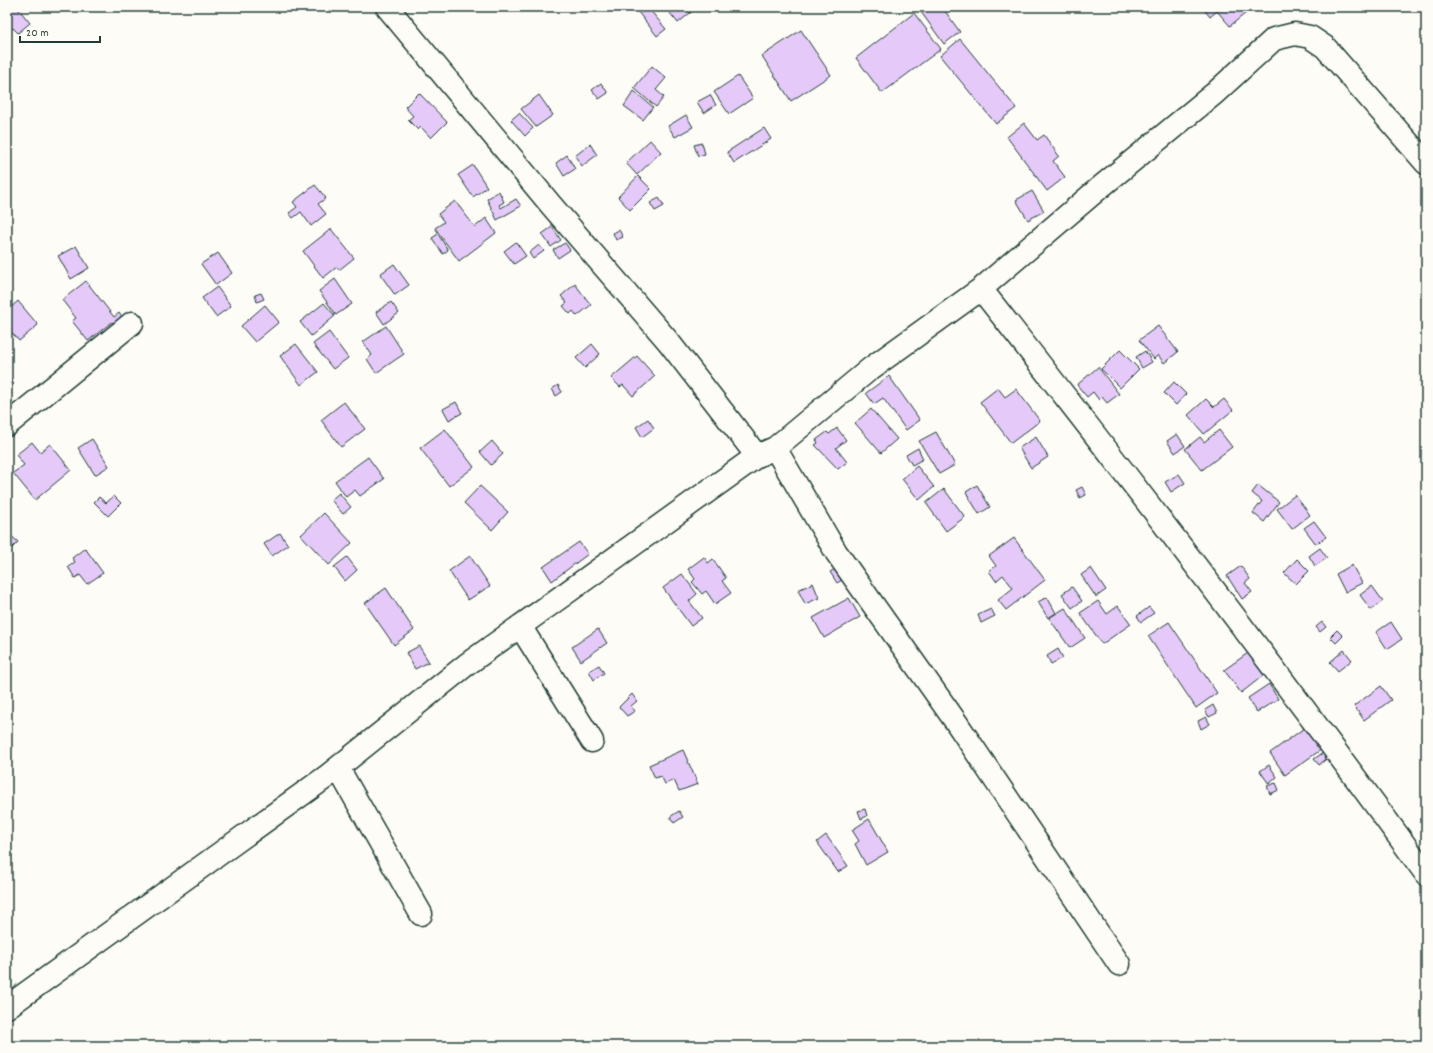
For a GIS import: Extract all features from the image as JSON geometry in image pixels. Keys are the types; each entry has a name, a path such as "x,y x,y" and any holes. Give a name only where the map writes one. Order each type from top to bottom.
{"street":[{"path":"387,7 551,205 766,452 956,722 1119,964"},
{"path":"7,1007 338,768 466,665 766,452 870,369 982,289 1097,190 1215,93 1274,39 1284,35 1295,34 1310,37 1325,47 1426,163"},
{"path":"982,289 1153,508 1303,706 1426,874"},
{"path":"7,425 132,323"},
{"path":"520,626 592,741"},
{"path":"338,768 421,914"}],"building":[{"path":"7,7 17,7 30,23 18,33 13,28 8,32"},
{"path":"634,7 652,7 649,9 666,29 657,36"},
{"path":"665,7 695,7 696,8 678,23"},
{"path":"928,7 942,7 960,32 944,44 921,12"},
{"path":"1202,7 1252,8 1230,26 1217,11 1210,17"},
{"path":"914,13 941,49 882,93 856,58"},
{"path":"801,30 831,75 791,101 762,56"},
{"path":"960,39 1016,108 996,124 940,56"},
{"path":"652,66 666,78 656,90 664,97 656,107 634,88"},
{"path":"738,76 753,98 729,114 714,92"},
{"path":"601,83 608,93 599,99 592,90"},
{"path":"634,91 653,107 643,120 624,106"},
{"path":"419,93 447,122 431,138 421,127 418,130 408,120 413,116 405,107"},
{"path":"539,95 553,115 536,127 521,109"},
{"path":"710,95 716,105 704,113 697,102"},
{"path":"519,113 533,128 525,136 511,120"},
{"path":"686,115 693,127 675,137 668,126"},
{"path":"1024,123 1037,140 1044,135 1059,156 1053,161 1065,177 1047,191 1007,137"},
{"path":"764,128 771,139 734,163 727,152"},
{"path":"650,140 661,152 637,175 626,163"},
{"path":"702,143 705,154 698,156 694,145"},
{"path":"590,144 597,155 582,166 575,156"},
{"path":"567,155 575,169 564,176 556,163"},
{"path":"473,165 487,187 473,197 458,175"},
{"path":"638,176 651,189 630,210 618,197"},
{"path":"315,185 326,198 318,204 326,214 311,226 301,212 293,218 289,213 297,207 293,202"},
{"path":"499,191 504,202 499,205 501,208 516,199 521,206 497,220 487,199"},
{"path":"1032,191 1044,211 1028,220 1016,200"},
{"path":"659,198 664,206 655,211 650,203"},
{"path":"455,201 475,227 486,218 496,233 459,261 435,228 444,222 438,214"},
{"path":"552,227 561,240 551,247 542,234"},
{"path":"331,229 354,258 339,270 337,267 323,278 303,251"},
{"path":"619,230 623,237 616,240 613,233"},
{"path":"438,234 448,250 443,254 432,238"},
{"path":"516,242 526,256 514,264 504,251"},
{"path":"565,243 570,250 558,258 553,250"},
{"path":"539,245 544,251 533,259 529,253"},
{"path":"76,246 89,268 71,279 58,256"},
{"path":"218,253 232,273 216,285 201,264"},
{"path":"394,264 409,285 395,295 380,274"},
{"path":"335,279 352,304 336,315 319,291"},
{"path":"86,281 114,317 119,313 125,321 117,327 112,322 88,341 72,321 76,318 62,300"},
{"path":"575,284 591,305 577,316 573,311 570,314 563,306 567,303 561,296"},
{"path":"217,287 231,306 216,317 202,298"},
{"path":"261,293 264,299 257,302 255,295"},
{"path":"18,301 38,325 19,341 7,327 7,311"},
{"path":"391,302 399,313 384,324 376,312"},
{"path":"324,303 335,316 311,336 300,322"},
{"path":"265,305 279,322 255,342 241,326"},
{"path":"386,326 404,354 376,373 367,359 372,355 363,342"},
{"path":"1158,326 1178,352 1164,363 1158,355 1154,359 1139,340"},
{"path":"329,332 348,358 333,369 313,344"},
{"path":"296,344 318,372 301,385 280,356"},
{"path":"592,344 600,354 585,368 576,358"},
{"path":"1120,350 1139,369 1120,388 1101,369"},
{"path":"1145,351 1152,362 1142,368 1136,357"},
{"path":"637,356 655,376 633,396 623,385 620,387 611,378"},
{"path":"1098,367 1119,394 1107,403 1102,397 1099,400 1093,392 1087,397 1077,385"},
{"path":"7,376 14,384 7,391"},
{"path":"889,376 920,420 906,430 883,398 874,404 866,393"},
{"path":"1174,382 1186,394 1176,405 1164,393"},
{"path":"558,385 562,392 556,396 552,389"},
{"path":"699,387 704,392 697,399 692,394"},
{"path":"998,388 1005,397 1016,389 1040,421 1011,443 980,402"},
{"path":"1206,399 1214,407 1224,399 1233,410 1204,434 1188,415"},
{"path":"344,402 365,429 341,447 321,420"},
{"path":"456,402 462,413 449,420 443,409"},
{"path":"871,409 897,439 881,453 855,423"},
{"path":"648,419 654,428 642,437 636,427"},
{"path":"837,428 846,440 836,448 847,462 838,469 815,445 818,443 816,440 827,432 829,434"},
{"path":"445,429 474,467 449,486 420,448"},
{"path":"1219,430 1232,447 1202,470 1185,449 1200,437 1204,442"},
{"path":"936,432 955,465 939,474 919,441"},
{"path":"1177,434 1185,446 1175,453 1167,441"},
{"path":"1036,437 1048,457 1031,468 1019,448"},
{"path":"92,439 109,466 95,475 78,448"},
{"path":"492,441 503,454 491,465 480,452"},
{"path":"32,442 40,452 50,444 71,470 35,500 13,473 24,465 16,455"},
{"path":"918,448 923,459 912,465 906,455"},
{"path":"368,457 384,479 360,496 355,490 346,497 335,481"},
{"path":"917,466 934,487 919,500 902,479"},
{"path":"1179,474 1185,483 1171,492 1165,482"},
{"path":"977,485 990,507 979,514 966,492"},
{"path":"1258,485 1279,502 1264,522 1253,513 1262,501 1252,493"},
{"path":"480,486 508,512 492,530 464,503"},
{"path":"1082,487 1086,495 1080,498 1076,490"},
{"path":"944,489 965,517 946,531 926,503"},
{"path":"339,493 351,507 343,514 331,500"},
{"path":"1295,495 1310,515 1292,529 1277,509"},
{"path":"114,496 121,503 108,516 94,502 99,497 106,503"},
{"path":"324,513 352,543 329,565 301,535"},
{"path":"1314,521 1326,537 1316,544 1304,528"},
{"path":"7,532 18,542 7,553"},
{"path":"280,533 288,545 272,556 264,544"},
{"path":"1014,538 1045,580 1006,610 998,600 1013,588 1003,575 996,581 989,571 996,566 989,556"},
{"path":"579,542 588,554 552,581 543,567"},
{"path":"85,548 103,573 87,584 80,575 75,578 68,567 75,562 72,558"},
{"path":"1320,548 1327,558 1315,566 1309,556"},
{"path":"470,556 490,586 468,600 449,571"},
{"path":"347,557 357,570 345,581 334,567"},
{"path":"704,557 708,563 713,559 726,578 722,581 731,593 715,604 706,591 702,594 692,582 695,579 688,569"},
{"path":"1297,559 1309,571 1296,584 1284,573"},
{"path":"1352,565 1362,583 1345,592 1336,574"},
{"path":"1241,566 1250,579 1245,583 1252,592 1242,599 1227,576"},
{"path":"838,567 845,578 837,583 830,572"},
{"path":"1091,568 1106,590 1096,597 1081,575"},
{"path":"682,574 697,594 689,601 702,618 691,626 663,588"},
{"path":"813,583 819,598 805,604 798,590"},
{"path":"1372,586 1383,601 1371,610 1360,595"},
{"path":"1072,587 1082,601 1072,608 1062,594"},
{"path":"386,588 414,630 394,645 365,603"},
{"path":"1047,597 1056,613 1048,618 1038,602"},
{"path":"849,598 860,617 824,638 813,618"},
{"path":"1098,601 1107,614 1118,606 1131,624 1102,644 1080,613"},
{"path":"1149,607 1154,613 1141,622 1137,616"},
{"path":"1065,608 1085,638 1070,648 1049,618"},
{"path":"991,609 995,616 981,623 978,615"},
{"path":"1169,622 1217,693 1196,708 1148,636"},
{"path":"1322,622 1326,627 1320,632 1316,627"},
{"path":"1391,622 1402,639 1387,649 1376,632"},
{"path":"598,629 607,643 581,661 572,647"},
{"path":"1337,630 1343,636 1336,643 1330,637"},
{"path":"419,646 429,662 415,669 406,653"},
{"path":"1058,649 1063,658 1051,664 1047,656"},
{"path":"1344,650 1352,660 1338,671 1330,662"},
{"path":"1248,653 1264,675 1241,693 1224,670"},
{"path":"599,665 604,673 594,680 589,671"},
{"path":"1269,684 1278,699 1257,712 1248,698"},
{"path":"1381,686 1391,700 1364,720 1354,706"},
{"path":"632,694 637,701 631,706 635,711 627,716 619,707"},
{"path":"1213,705 1217,713 1209,717 1205,710"},
{"path":"1206,717 1210,724 1201,729 1198,721"},
{"path":"1307,726 1322,749 1285,775 1270,753"},
{"path":"683,750 698,784 679,791 674,780 665,784 661,776 655,778 649,765"},
{"path":"1327,750 1331,755 1319,765 1314,759"},
{"path":"1269,765 1277,777 1269,784 1260,771"},
{"path":"1276,783 1279,790 1270,794 1267,786"},
{"path":"865,809 867,816 861,819 858,811"},
{"path":"679,811 683,817 674,823 670,817"},
{"path":"869,819 888,852 866,865 855,844 859,841 852,830"},
{"path":"826,835 848,866 838,872 817,842"}]}
